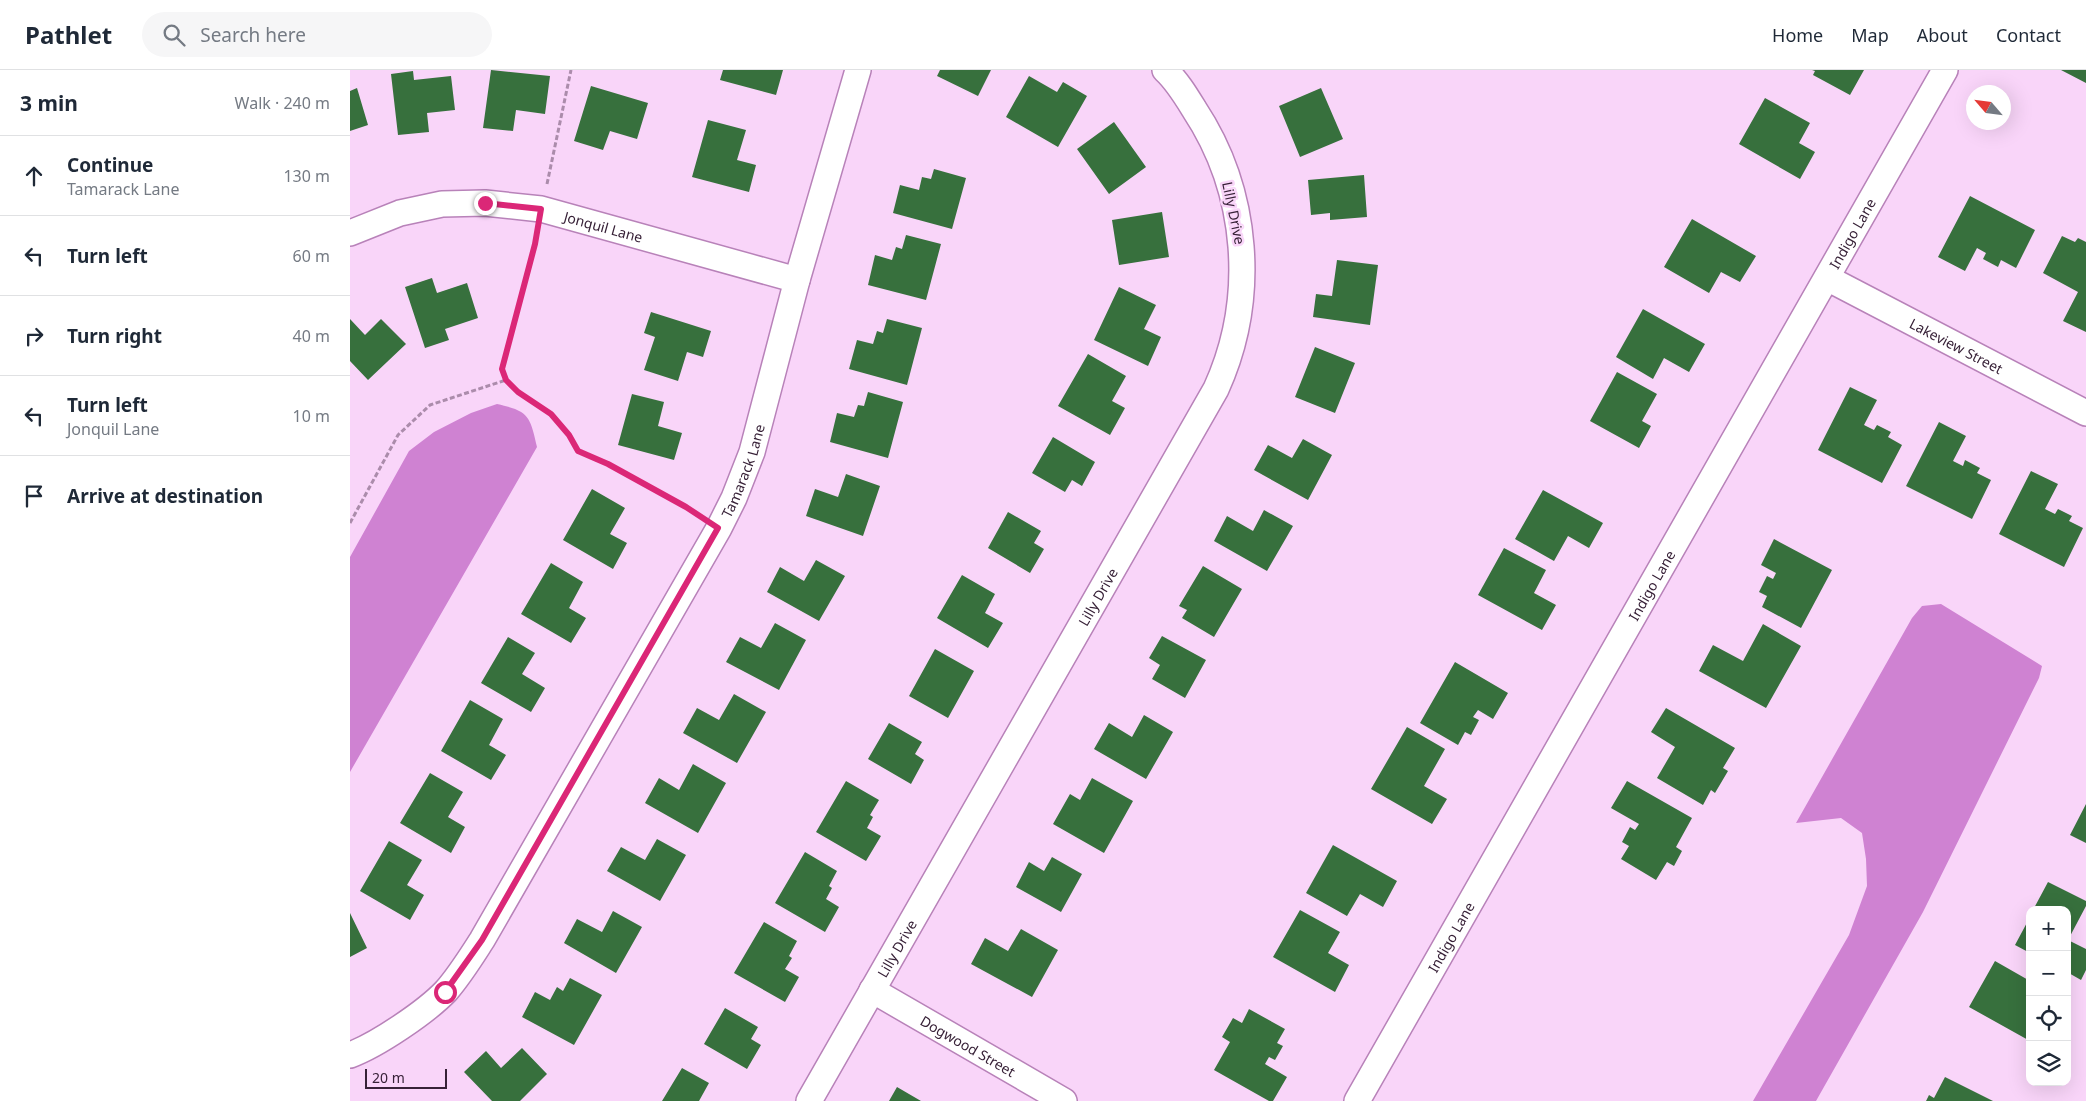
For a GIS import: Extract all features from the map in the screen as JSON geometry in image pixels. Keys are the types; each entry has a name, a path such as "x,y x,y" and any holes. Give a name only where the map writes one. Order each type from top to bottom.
{"street":[{"name":"Tamarack Lane","path":"350,1055 399,1029 445,992 464,967 482,940 734,498 752,452 797,280 858,70"},
{"name":"Lilly Drive","path":"809,1101 1206,406 1225,369 1235,332 1243,281 1243,260 1232,192 1206,126 1170,74 1165,70"},
{"name":"Indigo Lane","path":"1357,1101 1945,70"},
{"name":"Jonquil Lane","path":"350,233 400,212 442,204 485,203 541,209 797,280"},
{"name":"Lakeview Street","path":"1826,278 2086,413"},
{"name":"Dogwood Street","path":"872,990 1064,1101"}],"path":[{"path":"572,70 535,244 502,369 506,380 518,392 551,414 569,435 578,451 616,469 686,507 718,528"},
{"path":"350,523 398,435 430,405 506,380"}],"shaded area":[{"path":"497,404 516,409 526,417 530,422 537,447 350,772 350,557 409,451 434,432 471,413"},
{"path":"1941,604 2042,666 2039,678 1923,912 1816,1101 1753,1101 1849,935 1867,886 1866,859 1862,833 1841,818 1796,823 1912,618 1922,606"}],"building":[{"path":"491,70 550,76 545,114 516,110 513,131 483,128"},
{"path":"723,70 783,70 776,95 720,80"},
{"path":"940,70 991,70 978,96 937,76"},
{"path":"1812,70 1864,70 1850,95 1813,75 1815,71"},
{"path":"2061,70 2086,70 2086,83"},
{"path":"413,71 414,80 451,76 455,110 427,113 429,132 398,135 391,74"},
{"path":"1029,76 1057,92 1063,82 1087,96 1058,147 1006,117"},
{"path":"591,86 648,103 637,139 610,131 603,150 574,141"},
{"path":"357,88 368,125 350,131 350,91"},
{"path":"1321,88 1343,139 1300,157 1279,106"},
{"path":"1765,98 1810,123 1799,143 1815,152 1800,179 1739,144"},
{"path":"708,120 746,130 737,160 756,165 749,192 692,177"},
{"path":"1114,122 1146,167 1109,194 1077,149"},
{"path":"934,169 966,178 952,229 893,213 900,185 919,190 922,177 931,179"},
{"path":"1364,175 1367,217 1330,220 1330,213 1311,215 1308,180"},
{"path":"1970,196 2035,230 2016,268 2001,260 1998,267 1983,259 1986,253 1977,248 1965,271 1938,257"},
{"path":"1162,212 1169,257 1119,265 1112,220"},
{"path":"1692,219 1756,256 1740,282 1721,272 1709,293 1664,267"},
{"path":"906,235 941,244 926,300 868,285 875,255 892,260 896,247 902,249"},
{"path":"2062,236 2075,242 2078,238 2086,242 2086,332 2063,321 2078,292 2043,273"},
{"path":"1337,260 1378,265 1370,325 1313,317 1316,294 1332,296"},
{"path":"432,278 437,293 467,283 478,318 445,329 449,340 425,348 405,287"},
{"path":"1119,287 1156,305 1144,329 1161,337 1148,366 1094,340"},
{"path":"1643,309 1705,344 1689,372 1664,358 1653,379 1616,357"},
{"path":"651,312 711,331 703,357 687,352 678,381 644,370 655,337 644,333"},
{"path":"350,319 365,335 381,319 406,344 368,380 350,361"},
{"path":"887,319 922,328 907,385 849,369 857,340 873,344 877,331 883,333"},
{"path":"1315,347 1355,363 1335,413 1295,397"},
{"path":"1088,354 1126,376 1112,401 1125,408 1110,435 1058,406"},
{"path":"1617,372 1657,394 1642,421 1651,426 1639,448 1590,421"},
{"path":"1850,387 1877,400 1864,425 1874,430 1877,425 1891,432 1888,437 1902,445 1882,483 1818,450"},
{"path":"868,392 903,402 888,458 830,442 837,413 854,417 858,405 864,406"},
{"path":"632,394 664,402 658,426 682,433 674,460 618,445"},
{"path":"1939,422 1966,436 1953,461 1963,466 1965,460 1980,468 1977,473 1991,480 1972,519 1906,486"},
{"path":"1053,437 1095,462 1082,486 1072,480 1065,492 1032,473"},
{"path":"1303,439 1332,455 1308,500 1254,470 1268,445 1292,458"},
{"path":"2031,471 2058,484 2045,509 2055,514 2058,509 2072,516 2069,521 2083,528 2064,567 1999,534"},
{"path":"846,474 880,486 863,536 806,516 815,489 838,497"},
{"path":"592,489 625,508 610,534 627,543 613,569 563,540"},
{"path":"1543,490 1603,523 1589,548 1568,536 1554,561 1515,539"},
{"path":"1264,510 1293,526 1267,571 1214,541 1227,516 1253,531"},
{"path":"1008,512 1041,531 1034,543 1044,549 1030,573 988,548"},
{"path":"1774,539 1832,570 1801,628 1762,607 1767,596 1759,592 1767,576 1773,579 1776,573 1761,565"},
{"path":"1504,548 1546,570 1534,593 1556,605 1542,630 1478,595"},
{"path":"816,560 845,576 819,621 767,592 780,567 804,581"},
{"path":"551,563 583,582 569,608 586,618 571,643 521,614"},
{"path":"1203,566 1242,589 1214,637 1182,618 1187,610 1179,606"},
{"path":"962,575 995,594 985,613 1003,623 988,648 937,618"},
{"path":"775,623 806,640 779,690 726,662 740,637 761,648"},
{"path":"1763,624 1801,646 1766,708 1699,671 1713,645 1743,661"},
{"path":"1162,636 1206,660 1185,698 1152,679 1160,665 1149,658"},
{"path":"508,637 535,653 522,674 545,688 531,712 481,683"},
{"path":"935,649 974,671 948,718 909,696"},
{"path":"1455,662 1508,693 1493,719 1478,710 1473,717 1479,720 1471,735 1465,732 1458,745 1420,723"},
{"path":"734,694 766,712 737,763 683,733 697,708 719,720"},
{"path":"470,700 503,719 489,745 506,755 491,780 441,751"},
{"path":"1666,708 1735,748 1723,768 1728,771 1715,793 1711,790 1703,805 1657,778 1675,747 1651,732"},
{"path":"1144,715 1173,732 1146,779 1094,749 1109,723 1132,737"},
{"path":"889,723 922,742 915,754 924,760 911,784 868,759"},
{"path":"1407,727 1445,749 1424,786 1447,799 1432,824 1371,789"},
{"path":"693,764 726,783 698,833 645,803 659,778 679,790"},
{"path":"430,773 463,792 448,817 465,827 451,853 400,823"},
{"path":"1092,778 1133,801 1104,853 1053,824 1070,794 1080,800"},
{"path":"846,781 879,800 870,815 873,817 867,828 881,836 866,861 816,832"},
{"path":"1627,781 1692,818 1676,847 1682,851 1674,866 1667,862 1656,880 1621,859 1629,846 1622,842 1630,827 1635,830 1639,824 1611,808"},
{"path":"2086,804 2086,843 2070,835"},
{"path":"657,839 686,855 660,901 607,871 621,847 645,860"},
{"path":"389,841 422,860 407,885 424,895 410,920 360,891"},
{"path":"1333,845 1397,881 1383,907 1360,894 1347,916 1306,893"},
{"path":"805,852 837,871 829,886 832,888 826,899 839,907 825,932 775,903"},
{"path":"1052,857 1082,874 1061,912 1016,887 1029,862 1044,871"},
{"path":"2048,882 2086,901 2086,906 2071,934 2071,906 2035,906"},
{"path":"1300,910 1340,932 1328,953 1349,965 1335,992 1273,957"},
{"path":"613,911 642,927 616,973 564,943 577,919 602,932"},
{"path":"350,913 367,948 350,957"},
{"path":"764,922 797,941 789,956 792,958 785,969 799,977 785,1002 734,973"},
{"path":"2026,924 2026,951 2015,945"},
{"path":"1021,929 1058,950 1032,997 971,964 985,938 1008,951"},
{"path":"2071,942 2086,949 2086,970 2081,980 2071,974"},
{"path":"1995,961 2026,979 2026,1039 1969,1007"},
{"path":"570,978 602,995 574,1045 522,1017 535,992 550,1000 557,987 563,991"},
{"path":"725,1008 758,1027 751,1039 761,1045 747,1069 704,1044"},
{"path":"1249,1009 1285,1029 1277,1043 1283,1046 1275,1060 1269,1057 1265,1064 1287,1077 1273,1101 1269,1101 1214,1070 1230,1042 1222,1037 1233,1018 1242,1023"},
{"path":"522,1048 547,1074 520,1101 492,1101 464,1072 486,1051 501,1068"},
{"path":"682,1068 709,1083 699,1101 662,1101"},
{"path":"1945,1077 1993,1101 1926,1101 1929,1095 1934,1098"},
{"path":"897,1087 921,1101 889,1101"}],"route":[{"path":"445,992 482,940 718,528 686,507 608,464 578,451 569,435 551,414 518,392 506,380 502,369 535,244 541,209 485,203"}]}
